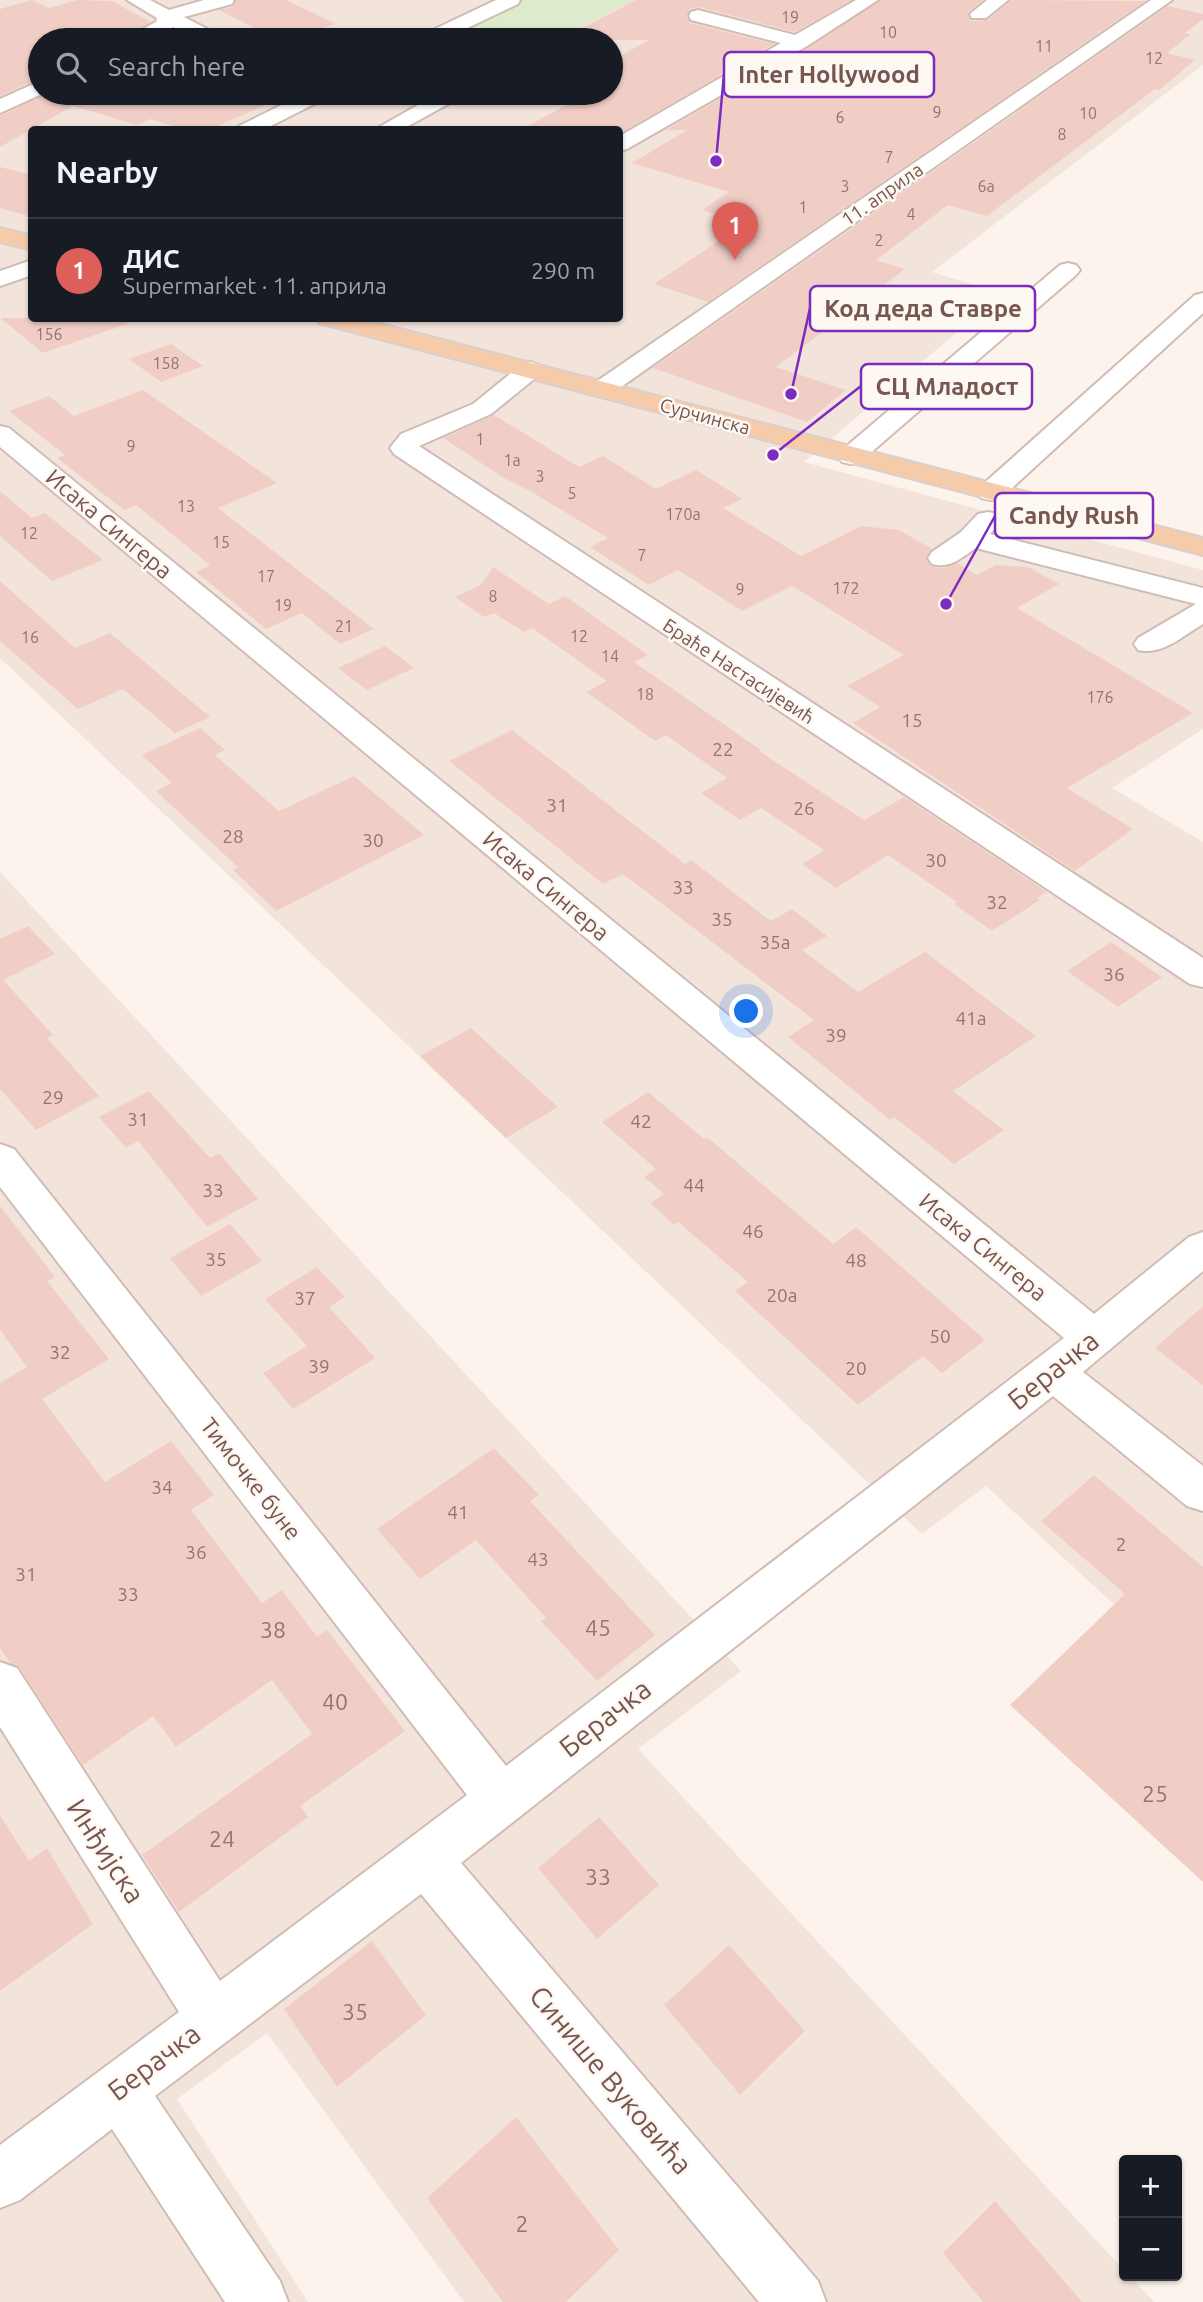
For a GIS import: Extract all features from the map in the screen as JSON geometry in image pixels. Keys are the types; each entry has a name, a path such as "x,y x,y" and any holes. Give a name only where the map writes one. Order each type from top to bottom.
{"main road":[{"name":"Сурчинска","path":"344,322 1203,547"}],"street":[{"path":"136,0 190,28"},
{"path":"167,16 225,0"},
{"path":"452,28 511,0"},
{"path":"623,143 869,0"},
{"path":"979,14 999,0"},
{"name":"11. априла","path":"602,389 1163,0"},
{"path":"159,28 165,25 167,16"},
{"path":"698,16 800,42"},
{"path":"0,82 28,91"},
{"path":"0,107 28,93"},
{"path":"254,126 297,105"},
{"path":"392,126 431,105"},
{"path":"0,279 28,268"},
{"path":"851,456 1068,270"},
{"path":"942,558 971,538 1000,495 1203,300"},
{"name":"Браће Настасијевић","path":"530,370 482,409 410,440 403,448 1203,975"},
{"name":"Исака Сингера","path":"0,434 1093,1338"},
{"path":"971,538 1203,597"},
{"path":"1149,644 1203,611"},
{"name":"Тимочке буне","path":"0,1159 501,1799"},
{"name":"Берачка","path":"0,2180 425,1858 1053,1372 1203,1248"},
{"path":"1053,1372 1203,1492"},
{"name":"Инђијска","path":"0,1684 213,2018"},
{"name":"Синише Вуковића","path":"425,1858 797,2302"},
{"path":"118,2089 259,2302"}],"shaded area":[{"path":"0,0 1203,0 1203,65 932,272 1002,294 804,462 1203,570 1203,729 1112,788 1203,842 1203,1687 986,1486 922,1534 0,658"},
{"path":"0,872 741,1671 638,1749 1119,2265 1119,2281 1134,2281 1154,2302 464,2302 267,2033 177,2099 308,2302 0,2302"}],"green space":[{"path":"518,0 633,0 578,28 461,28"}],"building":[{"path":"32,0 49,8 77,0 112,1 151,22 140,28 28,28 28,83 0,96 0,9"},
{"path":"236,0 286,0 336,24 322,28 255,28 219,10 233,7"},
{"path":"636,0 851,0 795,32 699,7 690,9 687,17 690,23 774,44 626,130 623,130 623,126 527,126 566,105 623,105 623,54 649,40 623,40 623,28 582,28"},
{"path":"880,0 983,0 967,13 972,21 988,20 1011,0 1145,1 708,302 654,284 746,223 702,210 729,192 632,163 687,130 666,130 808,48"},
{"path":"1168,6 1203,14 1203,19 1185,33 1191,34 1167,53 1195,60 1159,90 1155,89 987,216 948,205 876,260 905,269 776,367 846,390 807,422 653,368"},
{"path":"28,102 28,105 265,105 218,126 173,126 150,119 137,125 73,106 37,126 28,126 28,131 0,147 0,116"},
{"path":"0,167 28,174 28,216 0,208"},
{"path":"0,318 28,318 28,322 127,322 127,324 43,353"},
{"path":"171,344 203,366 161,382 129,359"},
{"path":"143,390 277,483 218,508 374,629 340,644 302,613 266,629 196,572 210,565 136,505 124,510 57,458 65,455 9,411 49,396 74,416"},
{"path":"494,415 579,467 603,456 656,489 696,470 743,499 723,508 801,556 861,526 899,530 932,549 926,557 932,567 944,568 957,563 977,575 996,565 1028,567 1059,584 1017,608 1193,713 1067,788 1133,829 1075,871 853,723 880,707 847,686 904,655 792,586 742,611 678,570 649,585 590,547 608,538 504,478 443,438"},
{"path":"0,491 32,518 45,513 103,560 52,581 0,536"},
{"path":"493,567 549,604 565,596 648,655 634,662 761,750 759,751 864,820 904,797 1047,892 1037,898 1040,900 992,931 954,904 957,902 888,855 836,888 802,864 824,850 761,808 740,820 701,793 727,778 666,735 655,741 586,692 607,681 532,628 524,632 494,613 484,617 455,597 481,585"},
{"path":"0,581 75,648 110,633 210,717 175,733 123,689 78,709 0,641"},
{"path":"385,646 414,668 367,690 338,668"},
{"path":"200,728 225,750 215,755 279,811 354,776 424,835 276,911 233,870 238,867 156,791 172,783 142,755"},
{"path":"512,730 685,864 691,860 771,921 792,909 827,936 802,950 858,992 925,952 1036,1036 953,1091 1004,1130 954,1164 894,1117 890,1120 788,1037 814,1020 623,874 603,884 449,761"},
{"path":"28,926 55,954 3,980 53,1035 47,1038 99,1096 36,1130 0,1089 0,939"},
{"path":"1111,942 1162,977 1118,1007 1067,971"},
{"path":"471,1028 558,1107 506,1138 420,1056"},
{"path":"149,1091 210,1158 219,1153 258,1199 207,1227 138,1141 126,1148 99,1117"},
{"path":"648,1092 704,1139 707,1137 833,1244 856,1227 985,1340 942,1373 923,1356 858,1405 735,1291 748,1282 678,1222 674,1225 650,1203 664,1194 644,1177 656,1169 602,1122"},
{"path":"0,1206 55,1277 47,1281 109,1359 42,1399 105,1482 171,1441 214,1495 191,1510 262,1603 282,1590 317,1637 327,1630 405,1731 300,1806 308,1817 179,1912 142,1855 312,1734 272,1680 176,1747 153,1716 83,1765 19,1667 10,1663 0,1648 0,1383 27,1367 0,1330"},
{"path":"230,1224 262,1261 201,1296 170,1258"},
{"path":"317,1267 345,1297 329,1307 375,1358 293,1409 263,1373 307,1346 265,1299"},
{"path":"1203,1306 1203,1385 1155,1348"},
{"path":"494,1448 539,1495 530,1501 655,1635 597,1681 541,1621 546,1618 476,1540 420,1579 377,1529"},
{"path":"1094,1475 1203,1567 1203,1882 1010,1705 1125,1594 1041,1521"},
{"path":"0,1815 29,1861 47,1848 93,1924 0,1991"},
{"path":"599,1817 659,1885 597,1939 538,1868"},
{"path":"372,1941 426,2015 337,2087 284,2009"},
{"path":"729,1945 805,2031 740,2095 664,2005"},
{"path":"516,2117 619,2250 566,2302 503,2302 427,2198"},
{"path":"995,2201 1082,2302 983,2302 943,2253"}],"place":[{"name":"Inter Hollywood","path":"716,161"},
{"name":"ДИС","path":"735,260"},
{"name":"Код деда Ставре","path":"791,394"},
{"name":"СЦ Младост","path":"773,455"},
{"name":"Candy Rush","path":"946,604"}]}
